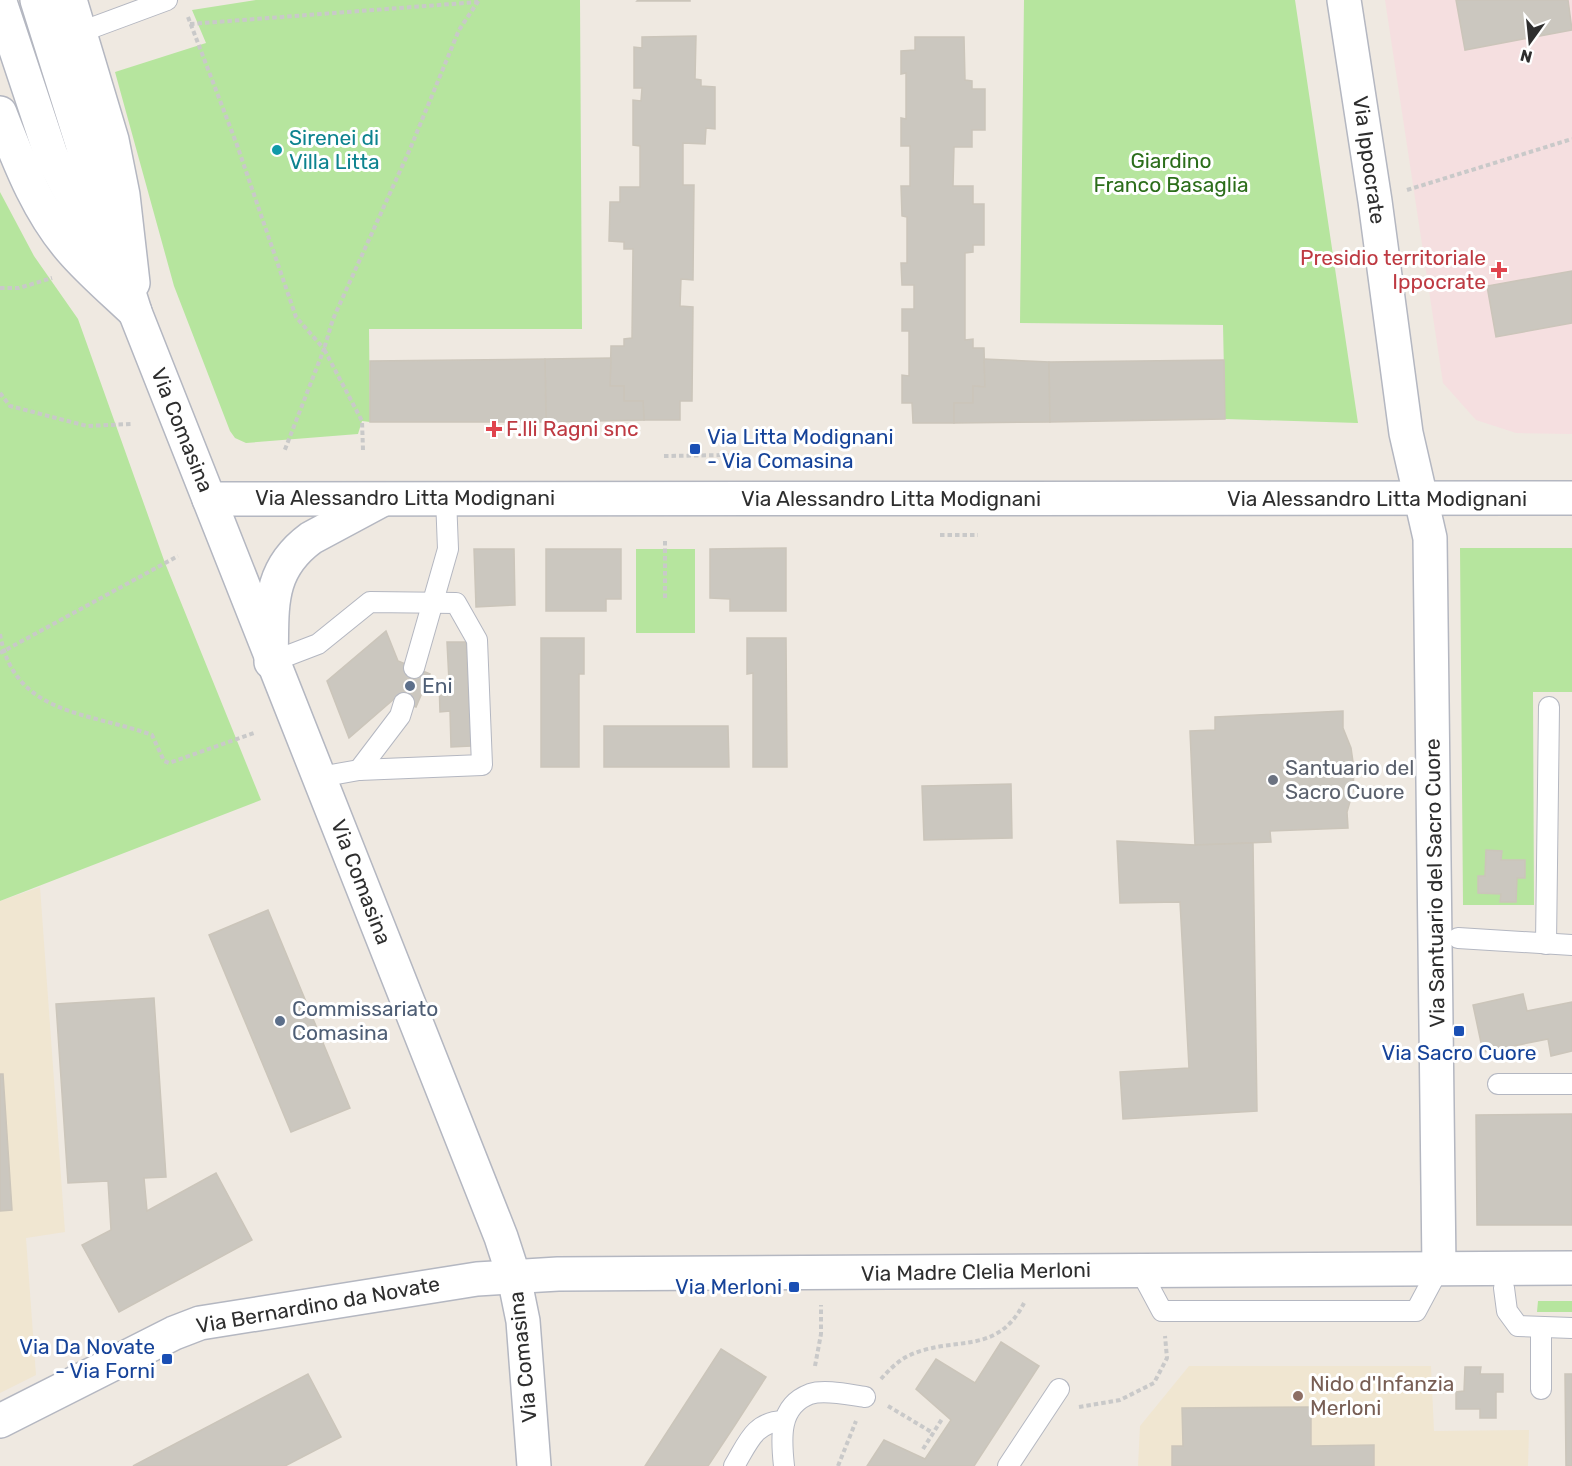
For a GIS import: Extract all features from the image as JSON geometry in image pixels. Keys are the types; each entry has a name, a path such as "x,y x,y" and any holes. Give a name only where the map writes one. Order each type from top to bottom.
{"street":[{"name":"Via Comasina","path":"37,0 135,312 210,499 271,662 320,777 501,1237 514,1277 523,1321 534,1466"},
{"name":"Via Comasina","path":"70,0 78,33 112,140 121,184 135,312"},
{"name":"Via Ippocrate","path":"1344,0 1375,201 1406,433 1421,498"},
{"name":"Via Comasina","path":"0,2 51,155 135,312"},
{"name":"Via Comasina","path":"0,113 21,165 45,213 75,254 135,312"},
{"name":"Via Santuario del Sacro Cuore","path":"1421,498 1430,538 1439,1268"},
{"name":"Via Alessandro Litta Modignani","path":"210,499 1572,498"},
{"path":"271,662 274,593 278,575 301,546 311,538 384,499"},
{"name":"Via Madre Clelia Merloni","path":"514,1277 558,1274 1572,1268"},
{"name":"Via Bernardino da Novate","path":"0,1421 174,1333 200,1323 477,1278 514,1277"}],"lane":[{"path":"78,33 175,4"},
{"path":"414,668 448,549 446,498"},
{"path":"271,662 318,644 370,602 456,603 477,640 482,765 359,770 320,777"},
{"path":"359,770 400,716 404,703"},
{"path":"1546,944 1549,707"},
{"path":"1458,938 1572,945"},
{"path":"1498,1084 1572,1084"},
{"path":"1140,1270 1162,1311 1416,1311 1439,1268"},
{"path":"1504,1288 1507,1311 1518,1326 1572,1328"},
{"path":"1541,1328 1541,1389"},
{"path":"784,1466 783,1421 794,1405 810,1394 865,1397"},
{"path":"1008,1466 1054,1397"},
{"path":"734,1466 755,1432 767,1421 783,1421"}],"path":[{"path":"190,24 479,1"},
{"path":"284,452 324,349 333,319 410,148 459,30 479,1"},
{"path":"175,4 190,24 237,145 296,317 324,349 362,421 363,450"},
{"path":"1375,201 1572,139"},
{"path":"0,288 19,288 61,275"},
{"path":"0,393 10,406 87,426 131,424"},
{"path":"664,456 729,455"},
{"path":"665,541 665,601"},
{"path":"2,653 178,556"},
{"path":"0,634 2,653 25,684 53,707 152,735 164,761 169,763 254,733"},
{"path":"838,1466 865,1397 889,1371 906,1358 930,1350 988,1340 1011,1325 1024,1305 1034,1271"},
{"path":"810,1394 821,1334 821,1300"},
{"path":"1054,1397 1085,1407 1120,1400 1154,1383 1167,1358 1162,1311"},
{"path":"865,1397 882,1402 933,1433"},
{"path":"922,1449 942,1419"}],"shaded area":[{"name":"Presidio territoriale Ippocrate","path":"1385,0 1572,0 1572,434 1516,433 1476,420 1443,383"},
{"path":"40,887 65,1232 26,1238 36,1375 0,1393 0,901"},
{"name":"Nido d'Infanzia Merloni","path":"1189,1366 1431,1366 1434,1431 1529,1430 1528,1466 1138,1466 1140,1426"}],"green space":[{"path":"256,0 580,0 582,329 369,329 370,422 362,421 358,434 246,443 235,438 230,431 174,286 115,72 206,43 192,10"},
{"name":"Giardino Franco Basaglia","path":"1024,0 1295,0 1358,423 1225,419 1223,325 1020,323"},
{"path":"0,192 34,256 78,319 165,563 261,800 0,901"},
{"path":"1460,548 1572,548 1572,692 1533,692 1534,905 1463,905"},
{"path":"636,549 695,549 695,633 636,633"},
{"path":"1538,1301 1572,1301 1572,1312 1537,1312"}],"building":[{"path":"690,0 690,1 637,1"},
{"path":"1456,0 1568,0 1572,30 1465,50"},
{"path":"696,36 695,79 701,80 701,86 715,87 715,129 706,128 705,144 683,143 683,185 694,185 693,280 681,279 680,306 693,307 692,401 680,401 680,420 644,420 643,401 624,401 624,386 610,386 611,346 624,346 624,339 632,338 633,249 624,249 624,242 609,241 610,202 620,202 620,187 640,187 640,146 633,145 633,100 641,101 642,88 634,88 634,47 642,48 642,37"},
{"path":"915,37 964,37 965,80 972,81 972,89 985,89 985,130 972,130 972,147 954,147 953,186 973,186 973,204 984,204 984,245 973,245 973,252 965,253 965,340 973,339 973,348 984,348 985,387 973,386 973,403 954,403 954,423 913,423 912,403 902,403 902,375 909,376 909,331 902,331 902,309 914,309 914,285 902,285 901,263 907,263 907,217 902,216 901,186 910,186 910,146 901,146 901,118 906,119 906,73 901,74 901,51 915,50"},
{"path":"1572,271 1572,323 1496,337 1487,286"},
{"path":"611,358 610,386 624,386 624,401 643,401 644,420 546,422 545,359"},
{"path":"545,359 546,422 370,422 370,361"},
{"path":"984,359 1049,362 1050,422 954,423 954,403 973,403 973,386 985,387"},
{"path":"1224,360 1225,419 1050,422 1049,362"},
{"path":"786,548 786,611 730,611 730,599 710,598 710,549"},
{"path":"474,549 514,549 515,605 476,607"},
{"path":"546,549 621,549 621,599 606,599 606,611 546,611"},
{"path":"386,631 398,661 430,674 416,707 394,699 349,738 327,681"},
{"path":"541,638 584,638 584,674 579,674 579,767 541,767"},
{"path":"747,638 786,638 787,767 753,767 753,673 747,674"},
{"path":"447,642 466,642 471,746 451,747 450,711 440,712 439,681 449,681"},
{"name":"Santuario del Sacro Cuore","path":"1343,711 1343,728 1351,748 1354,769 1353,791 1347,812 1348,828 1270,831 1271,842 1195,845 1190,731 1215,730 1215,717"},
{"path":"604,726 728,726 729,767 604,767"},
{"path":"1011,784 1012,838 924,840 922,786"},
{"path":"1117,841 1195,845 1253,843 1257,1111 1123,1119 1120,1072 1189,1068 1180,902 1120,903"},
{"path":"1486,850 1502,851 1501,860 1525,860 1525,878 1517,878 1516,902 1500,902 1501,894 1478,893 1478,876 1485,876"},
{"name":"Commissariato Comasina","path":"268,910 350,1108 291,1132 209,935"},
{"path":"1523,994 1527,1011 1572,1002 1572,1051 1551,1056 1548,1039 1483,1052 1473,1005"},
{"path":"154,998 166,1177 144,1178 147,1211 216,1173 252,1240 119,1312 82,1245 111,1230 108,1181 68,1183 56,1004"},
{"path":"0,1074 3,1074 12,1210 0,1211"},
{"path":"1572,1114 1572,1225 1477,1225 1476,1115"},
{"path":"1001,1342 1039,1366 974,1466 867,1466 884,1440 925,1459 951,1420 916,1389 936,1359 975,1383"},
{"path":"721,1349 766,1377 735,1425 708,1466 645,1466"},
{"path":"1465,1367 1481,1367 1480,1374 1503,1374 1503,1392 1496,1392 1496,1418 1480,1418 1480,1409 1456,1409 1456,1392 1464,1391"},
{"path":"308,1374 341,1437 285,1466 133,1466"},
{"path":"1565,1374 1572,1374 1572,1466 1566,1466"},
{"path":"1311,1407 1311,1446 1374,1445 1374,1466 1172,1466 1172,1446 1183,1446 1182,1408"}],"place":[{"name":"Sirenei di Villa Litta","path":"277,150"},
{"name":"Presidio territoriale Ippocrate","path":"1499,270"},
{"name":"F.lli Ragni snc","path":"494,429"},
{"name":"Via Litta Modignani - Via Comasina","path":"695,449"},
{"name":"Eni","path":"410,686"},
{"name":"Santuario del Sacro Cuore","path":"1273,780"},
{"name":"Commissariato Comasina","path":"280,1021"},
{"name":"Via Sacro Cuore","path":"1459,1031"},
{"name":"Via Merloni","path":"794,1287"},
{"name":"Via Da Novate - Via Forni","path":"167,1359"},
{"name":"Nido d'Infanzia Merloni","path":"1298,1396"}]}
